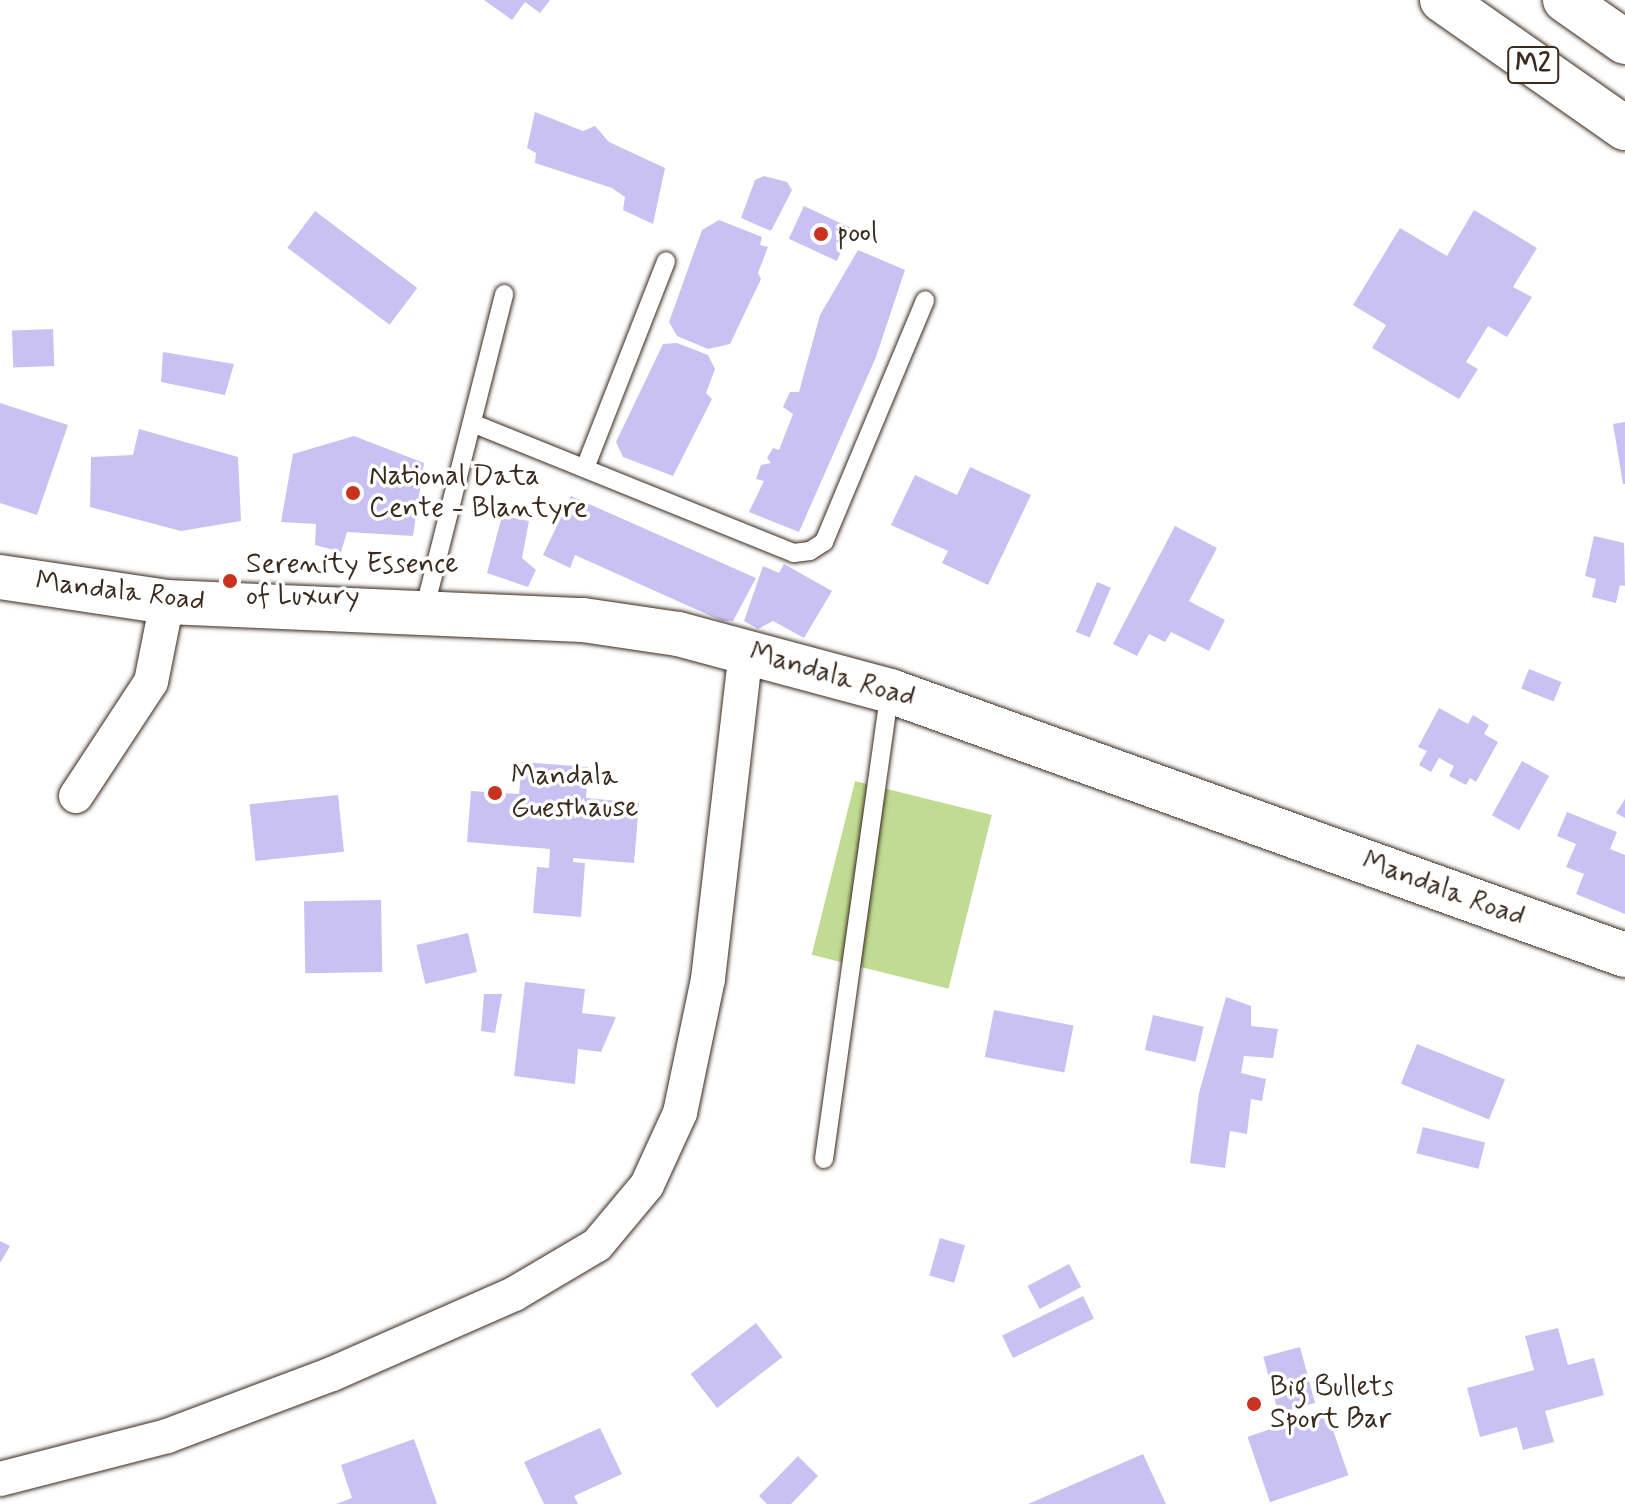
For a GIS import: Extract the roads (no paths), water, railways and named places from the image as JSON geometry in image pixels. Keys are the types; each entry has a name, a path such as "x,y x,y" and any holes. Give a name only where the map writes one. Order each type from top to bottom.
{"main road":[{"name":"M2","path":"1442,0 1625,128"},
{"name":"M2","path":"1565,0 1625,42"},
{"name":"Mandala Road","path":"0,577 167,602 583,620 746,650 890,691 1625,955"}],"street":[{"path":"76,796 151,682 167,602"},
{"path":"0,1479 167,1436 332,1374 514,1294 597,1245 647,1185 680,1113 708,979 746,650"}],"lane":[{"path":"585,468 666,261"},
{"path":"424,611 504,294"},
{"path":"472,423 794,553 810,551 824,542 925,300"},
{"path":"824,1159 890,691"}],"place":[{"name":"pool","path":"821,234"},
{"name":"National Data Cente - Blantyre","path":"353,493"},
{"name":"Serenity Essence of Luxury","path":"230,581"},
{"name":"Mandala Guesthause","path":"495,793"},
{"name":"Big Bullets Sport Bar","path":"1254,1404"}]}
